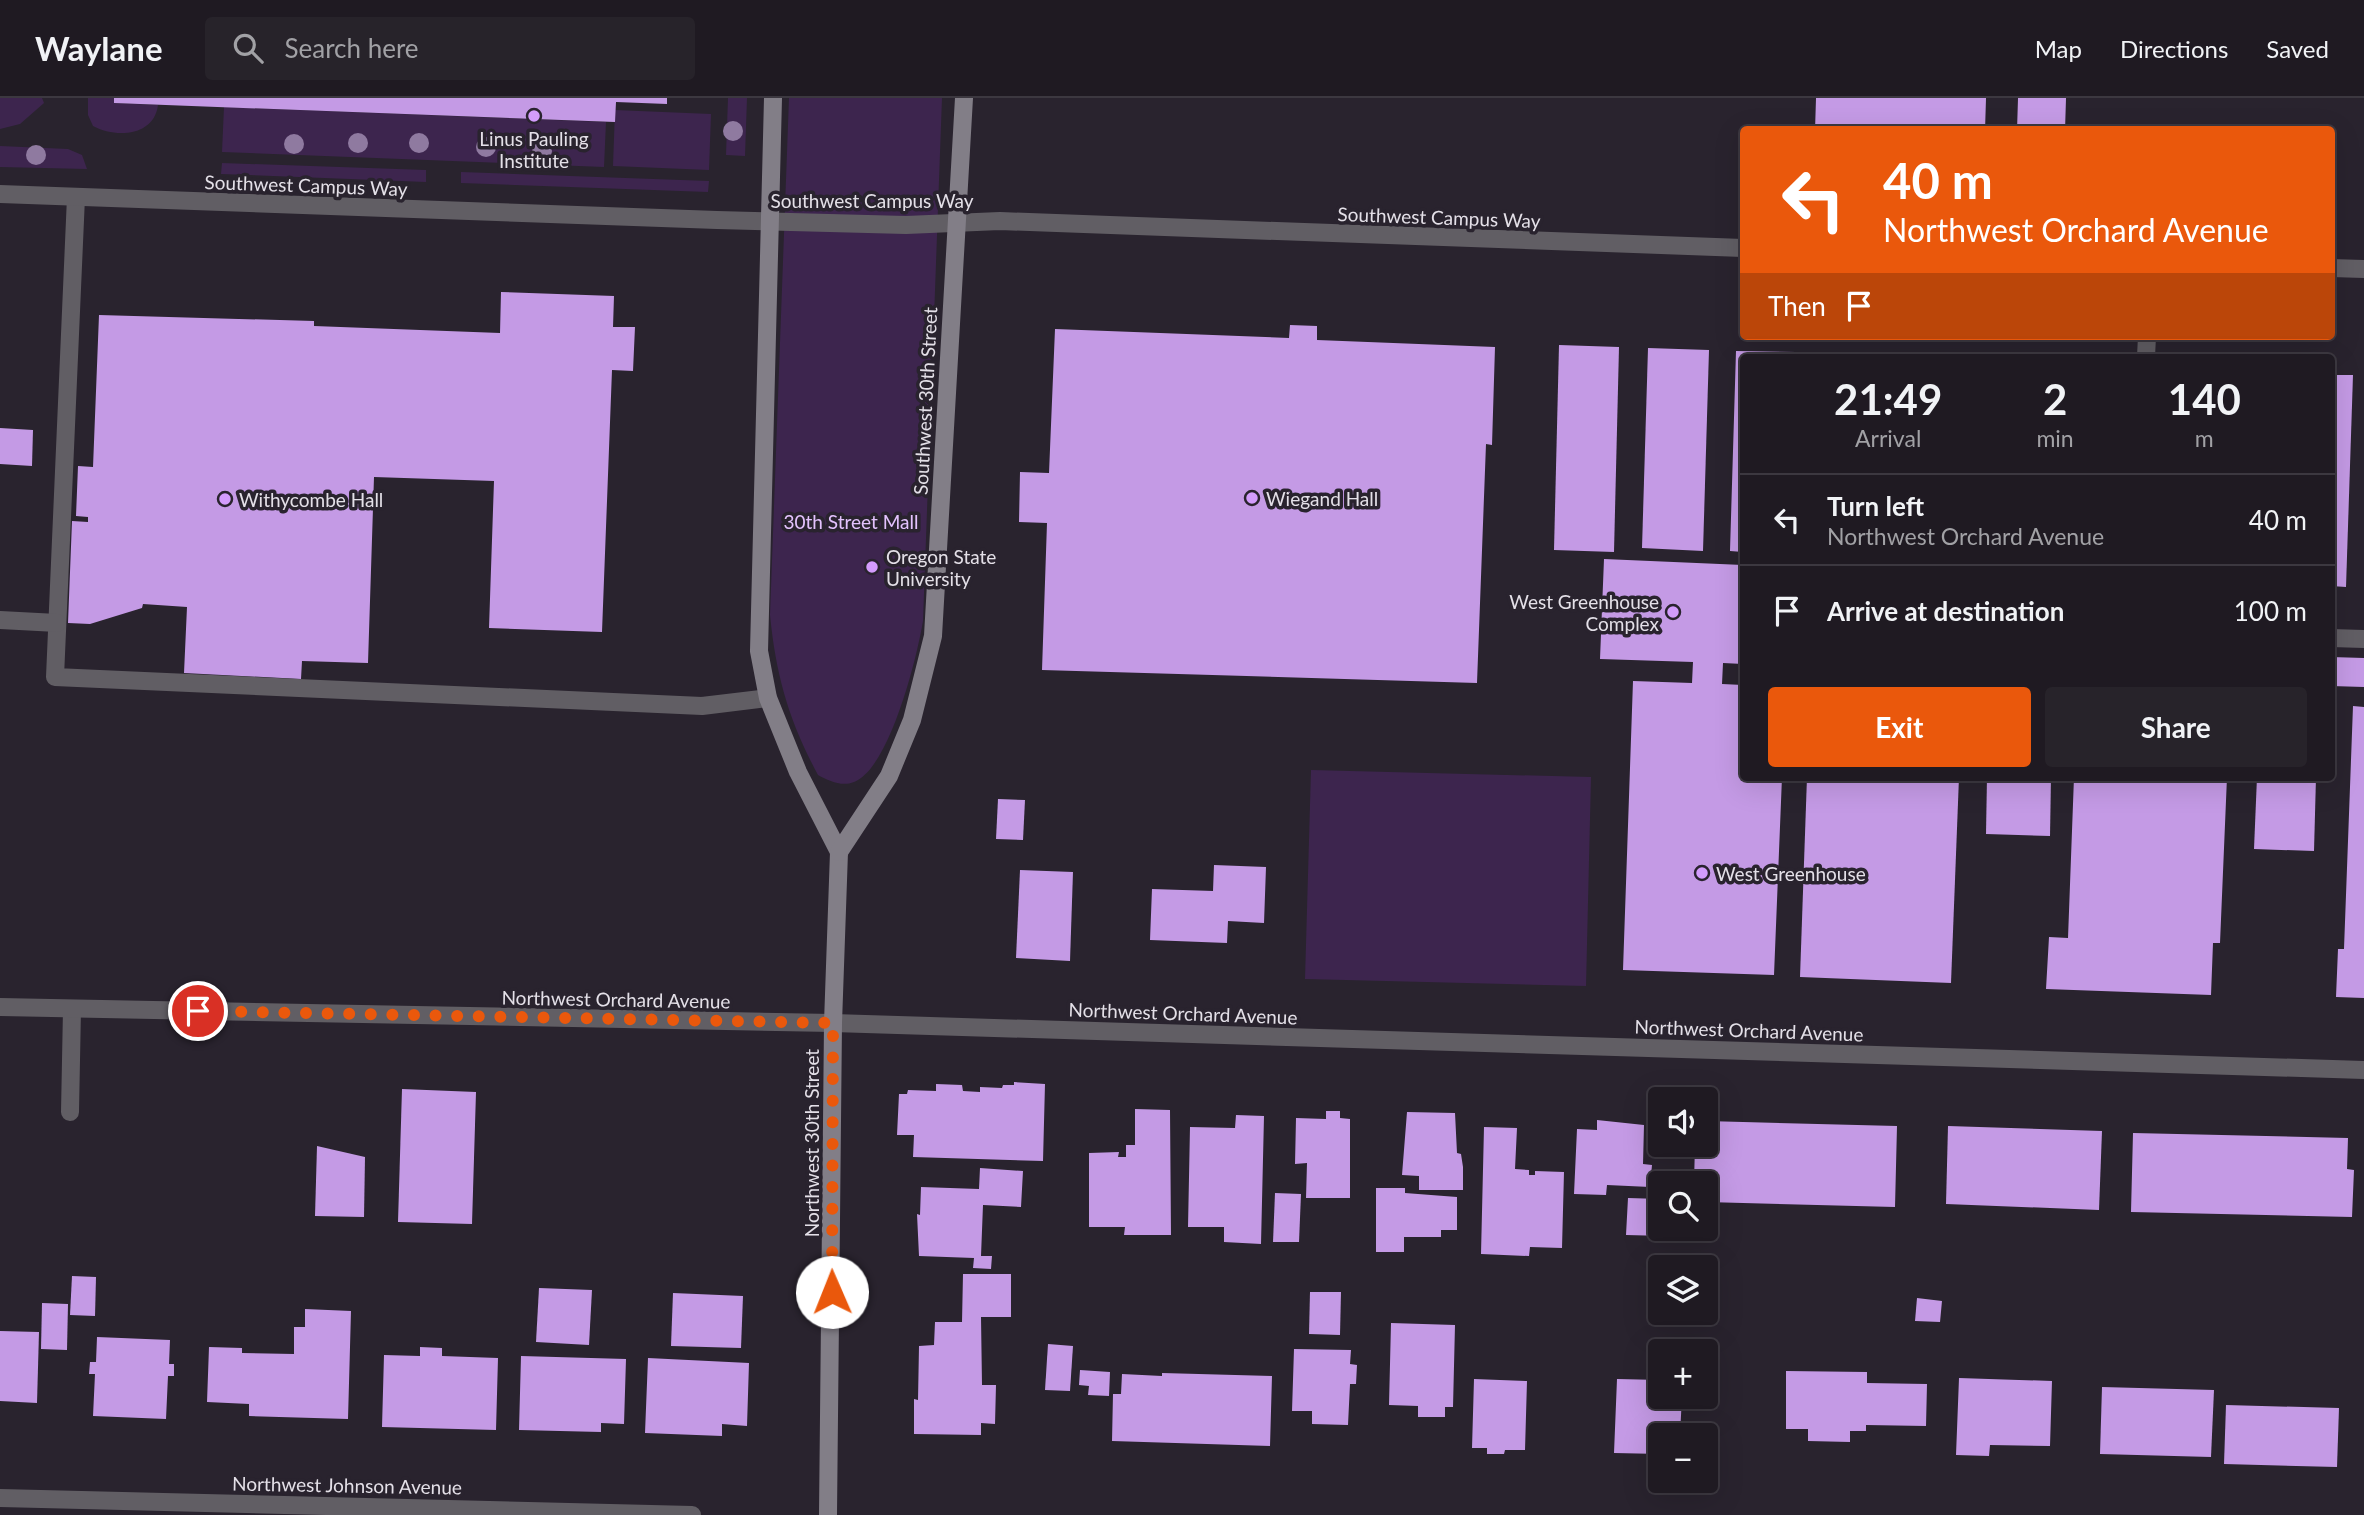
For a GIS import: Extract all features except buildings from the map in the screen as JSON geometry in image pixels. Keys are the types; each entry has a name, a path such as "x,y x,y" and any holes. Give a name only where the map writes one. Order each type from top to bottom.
{"street":[{"path":"773,98 759,651 768,698 798,772 839,852 833,1023"},
{"name":"Southwest 30th Street","path":"839,852 889,776 912,720 933,636 964,98"},
{"name":"Southwest Campus Way","path":"0,194 768,221 906,225 958,221 1740,248"},
{"path":"76,197 55,677 702,706 768,698"},
{"path":"2335,268 2364,269"},
{"path":"0,620 58,623"},
{"path":"2335,638 2364,639"},
{"name":"Northwest Orchard Avenue","path":"0,1007 833,1023 2364,1070"},
{"path":"70,1112 72,1009"},
{"name":"Northwest 30th Street","path":"828,1515 833,1023"},
{"name":"Northwest Johnson Avenue","path":"0,1498 314,1510 692,1515"}],"green space":[{"path":"0,98 42,98 44,103 20,124 0,129"},
{"path":"88,98 114,98 114,103 158,105 155,116 141,129 112,132 93,126 88,115"},
{"path":"728,98 747,98 745,156 726,155"},
{"name":"30th Street Mall","path":"789,98 942,98 923,621 908,684 890,734 867,773 854,782 845,784 818,775 799,736 780,678 770,615"},
{"path":"224,107 606,122 604,167 222,152"},
{"path":"615,110 711,114 709,170 613,166"},
{"path":"0,146 68,149 82,155 87,169 0,167"},
{"path":"222,163 426,170 426,182 221,174"},
{"path":"461,172 709,181 708,192 461,183"},
{"path":"1311,770 1591,777 1586,986 1305,979"}],"place":[{"name":"Linus Pauling Institute","path":"534,116"},
{"name":"Wiegand Hall","path":"1252,498"},
{"name":"Withycombe Hall","path":"225,499"},
{"name":"Oregon State University","path":"872,567"},
{"name":"West Greenhouse Complex","path":"1673,612"},
{"name":"West Greenhouse","path":"1702,873"}],"route":[{"path":"198,1011 833,1023 832,1292"}]}
